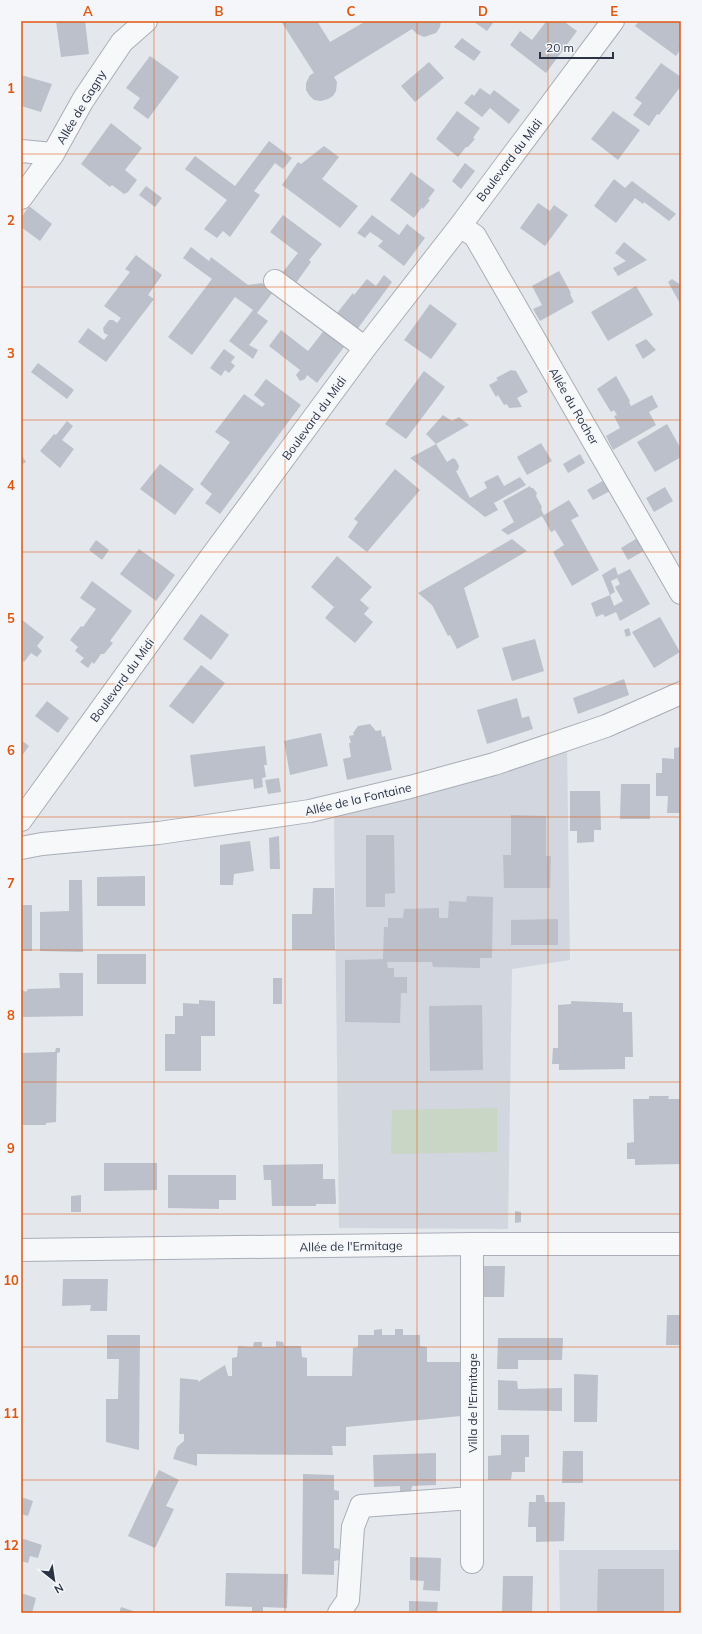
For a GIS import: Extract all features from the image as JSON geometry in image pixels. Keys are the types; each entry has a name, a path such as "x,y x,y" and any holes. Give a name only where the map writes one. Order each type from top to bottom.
{"street":[{"name":"Allée de Gagny","path":"21,198 53,154 122,32 146,21"},
{"name":"Boulevard du Midi","path":"21,820 211,557 365,348 460,226 613,21"},
{"path":"21,151 53,154"},
{"name":"Allée du Rocher","path":"460,226 475,236 681,593"},
{"path":"275,281 365,348"},
{"name":"Allée de la Fontaine","path":"21,848 42,844 158,833 310,811 410,787 494,764 606,726 681,693"},
{"name":"Allée de l'Ermitage","path":"22,1254 472,1244 681,1244"},
{"name":"Villa de l'Ermitage","path":"472,1244 472,1562"},
{"path":"339,1613 348,1600 353,1527 361,1506 472,1498"}],"shaded area":[{"path":"567,747 570,960 512,969 508,1229 339,1228 334,814"},
{"path":"559,1550 681,1550 681,1613 560,1613"}],"green space":[{"path":"497,1108 497,1152 391,1154 392,1110"}],"building":[{"path":"56,21 85,21 89,54 61,57"},
{"path":"281,21 317,21 330,42 366,21 441,21 440,27 436,33 424,37 417,34 412,29 334,77 337,82 336,91 333,96 321,101 314,100 306,90 306,83 310,75 314,73"},
{"path":"473,21 491,21 493,23 487,31"},
{"path":"542,21 567,21 566,23 577,31 546,73 510,45 520,31 532,40 545,23"},
{"path":"639,21 681,21 681,38 679,41 681,43 681,49 676,56 635,26"},
{"path":"462,38 481,52 474,61 454,47"},
{"path":"150,56 179,77 148,119 133,108 140,98 126,88"},
{"path":"429,62 444,78 415,102 401,86"},
{"path":"661,63 681,77 681,86 659,115 657,114 649,126 633,115 642,103 635,98"},
{"path":"21,75 52,84 41,112 21,106"},
{"path":"480,88 490,95 494,90 520,110 509,124 490,108 482,117 464,103 472,94 474,96"},
{"path":"457,111 480,128 473,138 475,139 458,157 436,139"},
{"path":"613,111 640,130 618,160 591,139"},
{"path":"111,123 142,148 125,170 137,180 128,192 124,194 112,185 110,187 81,164"},
{"path":"269,141 292,158 283,169 275,163 254,191 260,195 230,237 223,231 217,238 204,229 227,200 185,169 195,156 235,186"},
{"path":"324,146 339,157 322,179 358,206 340,228 282,185 298,162 301,164"},
{"path":"465,163 475,171 461,189 452,181"},
{"path":"411,172 435,190 428,199 430,200 423,209 422,207 414,218 390,200"},
{"path":"614,179 625,188 632,181 676,214 669,221 644,202 643,204 635,198 616,223 594,206"},
{"path":"146,186 162,198 155,207 139,195"},
{"path":"538,203 550,211 554,205 568,215 545,246 520,228"},
{"path":"29,206 52,224 40,241 21,227 21,218"},
{"path":"283,215 322,244 309,260 311,262 296,283 283,272 298,253 270,232"},
{"path":"372,215 399,235 407,224 425,238 404,266 378,246 383,241 370,232 365,238 357,233"},
{"path":"624,242 647,260 618,276 613,268 626,261 615,253"},
{"path":"191,247 209,261 211,257 248,285 262,283 273,292 257,313 268,321 249,345 258,350 253,359 229,341 253,310 235,297 192,355 168,337 212,279 183,258"},
{"path":"136,255 162,275 148,295 154,299 106,362 78,342 88,328 104,340 108,335 104,333 103,328 109,320 113,320 117,323 121,318 104,306 130,272 125,269"},
{"path":"559,271 571,293 570,294 574,302 540,321 533,309 542,305 532,286"},
{"path":"384,275 392,282 353,335 321,312 327,305 337,313 353,293 354,295 367,279 376,286"},
{"path":"672,279 681,285 681,305 668,282"},
{"path":"636,286 653,315 608,341 591,312"},
{"path":"430,304 457,324 431,359 404,340"},
{"path":"326,328 350,339 317,383 307,375 305,379 300,381 296,375 300,370 269,346 281,330 308,351"},
{"path":"646,339 656,350 643,359 635,345"},
{"path":"224,349 235,357 231,362 235,366 229,373 225,370 221,376 210,368"},
{"path":"38,363 74,390 67,399 31,372"},
{"path":"511,370 516,371 528,392 517,398 522,407 509,408 507,404 504,405 498,395 496,397 489,385 498,380 496,378"},
{"path":"424,371 445,387 406,439 385,424"},
{"path":"616,376 630,401 631,406 652,395 658,407 649,412 656,425 613,450 606,436 620,428 614,416 617,415 614,410 611,412 597,389"},
{"path":"266,379 301,405 220,514 205,503 212,494 200,484 230,442 215,432 244,394 262,407 265,404 254,395"},
{"path":"443,415 452,421 459,417 469,425 436,444 426,434"},
{"path":"67,421 73,426 62,440 74,449 60,468 40,451"},
{"path":"667,424 681,449 681,457 655,472 637,442"},
{"path":"541,443 552,461 527,475 517,457"},
{"path":"436,444 447,462 453,458 456,460 459,466 458,470 456,471 470,498 487,488 484,482 498,475 504,486 520,477 526,485 494,503 498,510 485,517 410,458"},
{"path":"21,454 26,462 21,465"},
{"path":"580,454 585,463 568,473 563,464"},
{"path":"160,464 194,489 175,515 140,489"},
{"path":"395,469 420,490 367,552 348,537 358,522 354,519"},
{"path":"606,479 612,490 593,500 587,490"},
{"path":"530,486 537,493 536,496 542,507 541,509 544,515 569,500 579,516 571,520 599,570 572,586 553,552 564,545 555,530 551,532 542,516 508,535 501,530 514,522 503,501"},
{"path":"665,487 673,501 654,512 646,498"},
{"path":"639,537 647,549 628,560 621,548"},
{"path":"512,539 527,551 464,588 479,637 457,649 450,635 448,636 432,605 418,593"},
{"path":"96,540 109,550 102,560 89,550"},
{"path":"139,549 175,575 156,601 120,574"},
{"path":"337,556 372,587 360,600 369,608 364,614 373,622 355,643 325,618 334,607 311,587"},
{"path":"615,567 618,575 630,569 650,604 620,621 616,612 605,617 603,614 596,617 591,603 610,595 602,575","holes":["617,578 620,584 615,587 623,601 614,606 610,595 615,592 611,581"]},
{"path":"92,581 132,611 110,641 113,643 104,654 101,654 94,664 92,662 88,668 80,662 84,658 75,651 78,647 70,640 81,626 83,627 96,609 80,598"},
{"path":"201,614 229,635 211,660 183,639"},
{"path":"660,617 680,652 654,668 632,632"},
{"path":"21,619 44,637 37,646 42,651 37,657 31,653 24,662 21,660"},
{"path":"629,628 631,635 626,637 624,630"},
{"path":"535,639 544,671 512,681 502,648"},
{"path":"201,665 225,683 193,724 169,706"},
{"path":"624,679 629,695 578,714 573,698"},
{"path":"517,698 522,718 529,716 533,729 487,744 477,710"},
{"path":"47,701 69,718 58,733 35,716"},
{"path":"370,724 376,731 381,730 382,737 385,736 392,770 347,780 343,759 351,757 349,743 351,743 349,736 354,735 353,733 358,726"},
{"path":"321,733 328,766 290,775 284,741"},
{"path":"21,740 29,746 21,757"},
{"path":"265,746 267,765 264,765 266,777 262,778 263,787 254,789 253,779 194,787 190,755"},
{"path":"681,747 681,813 667,813 668,796 656,796 656,773 662,773 662,758 674,759 674,748"},
{"path":"279,778 281,792 268,794 265,780"},
{"path":"621,784 650,784 650,819 620,819"},
{"path":"570,791 600,791 601,830 594,830 594,842 577,843 577,831 570,831"},
{"path":"511,815 546,816 546,856 551,856 550,888 504,888 503,855 511,855"},
{"path":"366,835 394,835 395,893 385,894 385,907 366,907"},
{"path":"279,836 280,869 270,869 269,838"},
{"path":"250,841 254,871 234,874 233,885 220,885 220,845"},
{"path":"145,876 145,906 97,906 97,877"},
{"path":"69,880 82,880 83,952 40,951 40,912 69,911"},
{"path":"313,888 334,888 335,950 292,950 292,914 312,914"},
{"path":"467,896 493,897 492,958 480,958 480,968 433,967 432,962 387,962 388,968 394,968 394,977 407,977 407,993 401,993 400,1023 345,1022 345,960 383,959 384,927 388,927 388,918 403,918 404,909 439,908 439,918 448,918 449,901 466,902"},
{"path":"21,905 32,905 32,951 21,951"},
{"path":"558,919 558,945 511,945 511,920"},
{"path":"97,954 146,954 146,984 97,984"},
{"path":"59,973 83,973 83,1016 21,1017 21,989 26,992 28,989 60,988"},
{"path":"273,978 282,978 282,1004 273,1004"},
{"path":"199,1000 215,1001 215,1036 201,1036 201,1071 165,1071 165,1034 175,1034 175,1016 183,1016 183,1003 199,1004"},
{"path":"571,1001 623,1003 623,1012 632,1012 633,1057 625,1057 625,1069 559,1070 559,1064 552,1064 553,1048 558,1048 558,1005 571,1004"},
{"path":"482,1005 483,1070 430,1071 429,1006"},
{"path":"56,1048 60,1048 60,1052 57,1053 56,1122 46,1123 46,1125 21,1125 21,1053 55,1052"},
{"path":"649,1096 669,1096 668,1099 681,1099 681,1164 635,1165 635,1159 627,1159 627,1143 634,1142 633,1099 649,1099"},
{"path":"104,1163 157,1163 157,1190 104,1191"},
{"path":"323,1164 323,1179 335,1179 336,1204 316,1204 316,1206 272,1206 271,1180 264,1180 263,1165"},
{"path":"168,1175 236,1175 236,1200 219,1200 219,1209 168,1208"},
{"path":"81,1195 81,1212 71,1212 71,1196"},
{"path":"515,1211 521,1212 521,1222 515,1223"},
{"path":"483,1266 505,1266 504,1297 483,1297"},
{"path":"63,1279 108,1279 107,1311 90,1311 91,1305 62,1306"},
{"path":"667,1315 681,1315 681,1345 666,1345"},
{"path":"382,1329 382,1335 395,1335 395,1329 403,1329 403,1335 420,1335 420,1346 427,1347 427,1362 460,1362 461,1416 346,1427 346,1446 332,1446 333,1455 197,1454 197,1466 173,1459 177,1447 184,1441 184,1434 179,1434 180,1378 198,1380 198,1382 225,1365 228,1376 232,1376 232,1358 237,1357 238,1346 253,1347 254,1342 262,1342 262,1347 276,1347 276,1341 283,1342 284,1346 301,1346 302,1357 307,1358 307,1376 352,1376 353,1348 358,1347 358,1335 374,1335 374,1330"},
{"path":"107,1335 140,1335 139,1450 106,1442 106,1399 118,1399 119,1359 107,1359"},
{"path":"498,1338 563,1338 562,1360 518,1360 518,1369 497,1369"},
{"path":"574,1374 598,1375 597,1422 574,1422"},
{"path":"498,1380 517,1381 518,1389 562,1388 562,1411 498,1410"},
{"path":"501,1435 529,1435 529,1457 525,1457 525,1472 512,1472 511,1480 488,1480 488,1456 501,1455"},
{"path":"563,1451 583,1451 583,1483 562,1483"},
{"path":"436,1453 436,1485 412,1486 411,1492 400,1493 400,1486 374,1487 373,1455"},
{"path":"159,1470 179,1480 166,1506 174,1509 155,1548 128,1536"},
{"path":"303,1474 334,1475 334,1490 339,1491 339,1500 334,1500 334,1548 339,1549 339,1560 334,1561 334,1575 302,1574"},
{"path":"536,1495 544,1495 545,1502 565,1502 564,1541 536,1542 536,1527 528,1527 529,1502 536,1502"},
{"path":"21,1497 33,1501 28,1516 21,1514"},
{"path":"21,1538 42,1545 38,1558 30,1556 28,1563 21,1561"},
{"path":"410,1557 441,1558 440,1591 423,1590 424,1581 410,1580"},
{"path":"598,1569 664,1569 664,1613 597,1613"},
{"path":"226,1573 288,1574 287,1608 263,1607 263,1613 252,1613 252,1607 225,1606"},
{"path":"503,1576 533,1576 532,1613 502,1613"},
{"path":"21,1593 36,1598 32,1613 21,1613"},
{"path":"409,1601 438,1602 437,1612 409,1611"},
{"path":"121,1607 139,1613 119,1613"}]}
